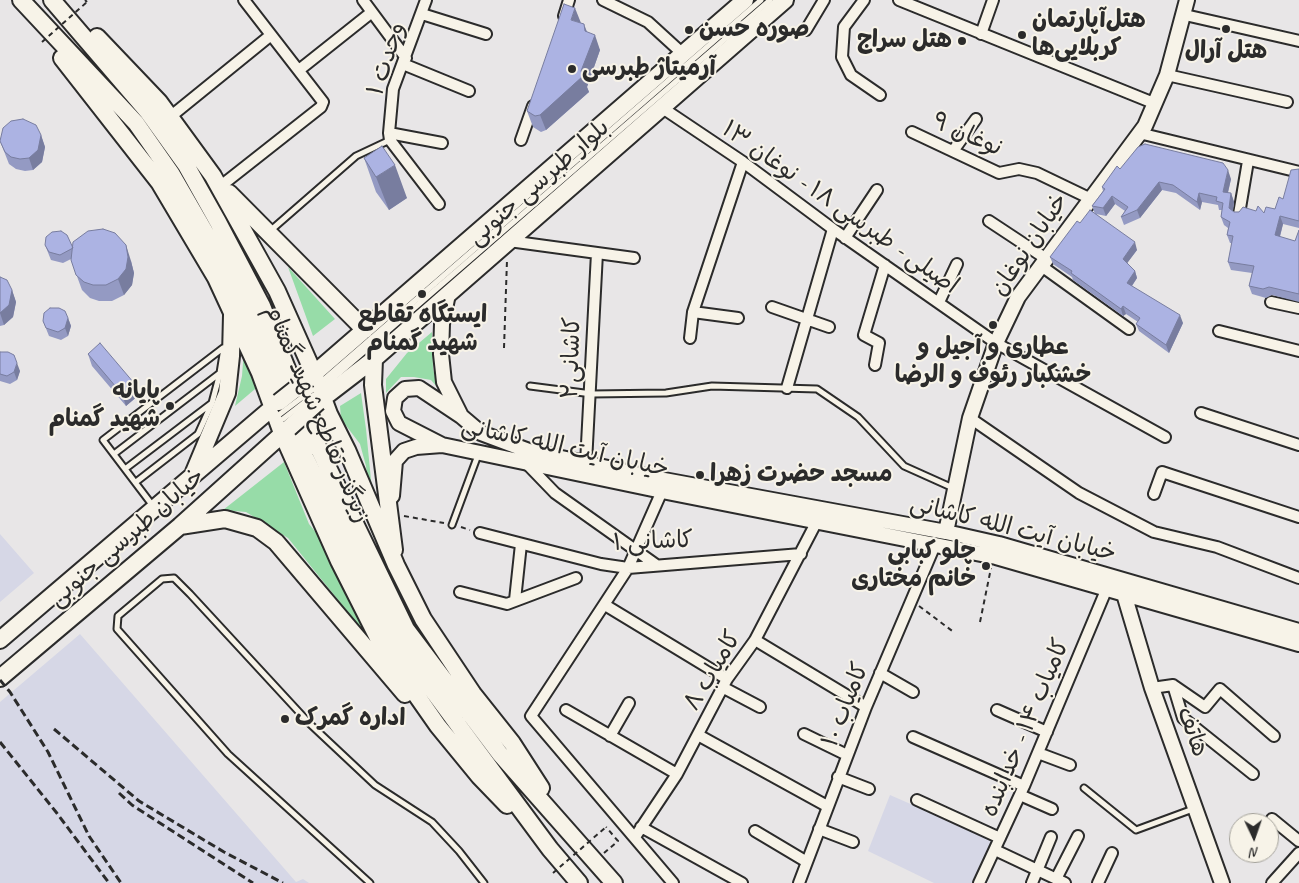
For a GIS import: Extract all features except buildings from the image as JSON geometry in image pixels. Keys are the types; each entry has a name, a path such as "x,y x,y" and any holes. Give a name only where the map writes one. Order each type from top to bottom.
{"main road":[{"path":"52,0 92,32 159,102 218,181 365,330"},
{"name":"زیرگذر تقاطع شهید گمنام","path":"52,0 148,112 186,165 262,306 319,449 406,629 500,754 567,830"},
{"name":"بلوار طبرسی جنوبی","path":"316,389 365,330 745,0"},
{"name":"بلوار طبرسی جنوبی","path":"316,389 374,359 785,0"},
{"name":"خیابان نوغان","path":"946,532 953,488 970,418 996,343 1018,297 1089,198 1139,133 1156,104 1185,15 1187,0"},
{"path":"25,4 63,61 122,132 159,182 216,278 280,418 339,561 382,646 438,726 479,776 550,849 579,883"},
{"name":"زیرگذر تقاطع شهید گمنام","path":"25,4 136,123 171,174 249,313 306,457 393,637 550,849"},
{"path":"218,181 277,291 316,389 396,564 423,618 473,694 512,743 567,830 614,883"},
{"name":"خیابان آیت الله کاشانی","path":"448,294 442,324 441,354 444,382 461,416 481,433 529,451 999,544 1126,588 1299,644"},
{"path":"192,476 226,393 231,356 232,311"},
{"path":"374,359 374,385 391,510 396,564"},
{"path":"442,445 399,423 393,411 395,398 405,389 419,388 461,416"},
{"path":"280,418 316,389"},
{"path":"280,418 316,389"},
{"name":"خیابان طبرسی جنوبی","path":"0,640 192,476 280,418"},
{"name":"خیابان طبرسی جنوبی","path":"0,678 180,526 280,418"},
{"name":"خیابان آیت الله کاشانی","path":"391,510 395,461 404,451 416,447 442,445 662,492 994,557 1107,588 1126,588 1299,631"},
{"path":"180,526 225,519 257,528 276,542 401,690 438,726"},
{"name":"هاتف","path":"1126,588 1152,688 1222,883"}],"street":[{"path":"218,181 321,106 323,102 244,0"},
{"path":"363,0 404,61 469,91"},
{"name":"وحدت ۱","path":"389,137 393,89 426,0"},
{"path":"560,28 569,0"},
{"path":"603,0 648,22 683,54"},
{"path":"806,30 824,0"},
{"path":"864,0 844,27 842,57 851,75 880,95"},
{"path":"899,0 1156,104"},
{"path":"981,34 993,0"},
{"path":"299,70 372,12"},
{"path":"422,14 486,34"},
{"path":"1185,15 1299,41"},
{"path":"170,117 270,35"},
{"path":"1167,75 1286,102"},
{"path":"521,140 537,93"},
{"name":"اصیلی - طبرسی ۱۸ - نوغان ۱۳","path":"661,108 743,162 845,238 996,343 1165,437"},
{"path":"953,151 976,119"},
{"name":"نوغان ۹","path":"912,132 1000,173 1019,170 1037,173 1089,198"},
{"path":"1139,133 1299,172"},
{"path":"389,137 442,143"},
{"path":"389,137 439,204"},
{"path":"1239,214 1248,161"},
{"path":"690,338 693,312 743,162"},
{"path":"845,238 877,190"},
{"path":"989,221 1129,329"},
{"path":"787,388 833,229"},
{"path":"504,245 634,258"},
{"name":"کاشانی۲","path":"586,463 592,394 597,254"},
{"path":"939,302 957,264"},
{"path":"875,366 880,346 877,342 865,337 864,332 885,265"},
{"path":"1271,302 1299,308"},
{"path":"772,307 829,327"},
{"path":"693,312 738,318"},
{"path":"1219,331 1299,351"},
{"path":"1201,413 1299,445"},
{"path":"970,418 1078,493 1154,532 1217,547 1299,578"},
{"path":"527,464 555,493 655,564"},
{"path":"1154,494 1162,472 1299,517"},
{"path":"662,492 628,568 531,716 673,883"},
{"name":"کامیاب ۸","path":"634,837 676,774 726,684 755,640 817,521"},
{"name":"کاشانی ۱","path":"480,533 601,564 628,568 655,564 801,554"},
{"path":"515,600 521,544"},
{"name":"کامیاب ۱۰","path":"800,883 838,777 934,545"},
{"path":"460,592 507,604 576,578"},
{"name":"کامیاب ۱۴ - خدابنده","path":"979,883 1022,790 1107,588"},
{"path":"605,605 760,707"},
{"path":"755,640 866,707"},
{"path":"880,673 913,692"},
{"path":"1173,685 1183,718 1254,774"},
{"path":"1152,688 1173,685 1205,707 1220,689 1274,736"},
{"path":"610,736 629,702"},
{"path":"566,710 676,774"},
{"path":"997,710 1047,732"},
{"path":"804,734 847,755"},
{"path":"698,735 827,806"},
{"path":"913,737 1022,790 1052,809"},
{"path":"1038,753 1070,765"},
{"path":"838,777 869,789"},
{"path":"917,800 1000,838"},
{"path":"1279,825 1299,841"},
{"path":"641,827 742,883"},
{"path":"819,829 853,842"},
{"path":"754,831 807,862"},
{"path":"995,850 1061,881 1078,836"},
{"path":"1032,883 1050,837"},
{"path":"1098,883 1112,853"},
{"path":"1272,883 1299,853"}],"lane":[{"path":"316,389 762,0"},
{"path":"316,389 770,0"},
{"path":"268,233 356,156 389,137"},
{"path":"136,482 198,434 212,402 232,311"},
{"path":"155,508 103,440 224,348"},
{"path":"114,454 220,372"},
{"path":"530,386 592,394 666,393 712,386 817,389 858,417 904,466 953,488"},
{"path":"125,469 212,402"},
{"path":"452,525 479,453"},
{"path":"370,883 228,754 117,629 118,616 162,579 174,578 310,724 375,785 432,822 460,851 484,883"},
{"path":"1084,788 1136,830 1196,808"}],"path":[{"path":"42,42 86,1"},
{"path":"504,245 507,260 504,348"},
{"path":"391,510 480,533"},
{"path":"980,622 994,557"},
{"path":"911,600 955,633"},
{"path":"553,873 606,827 618,841 594,861"}],"shaded area":[{"path":"0,534 34,573 0,602"},
{"path":"80,634 296,882 303,879 309,883 0,883 0,702"},
{"path":"890,795 995,841 976,883 934,883 868,851"}],"green space":[{"path":"288,267 335,319 313,336"},
{"path":"432,332 433,368 437,387 431,380 401,377 386,393 386,379 407,353"},
{"path":"244,348 261,384 235,406 242,376"},
{"path":"361,393 372,490 368,486 366,466 360,444 341,419 340,406"},
{"path":"284,462 309,524 319,536 368,637 288,538 246,512 223,510"}],"railway":[{"path":"0,680 10,692 48,752 89,836 121,883"},
{"path":"54,729 139,801 224,852 283,883"},
{"path":"0,742 109,883"},
{"path":"119,793 132,805 253,883"}],"place":[{"name":"هتل آرال","path":"1226,29"},
{"name":"صوره حسن","path":"689,30"},
{"name":"هتل‌آپارتمان کربلایی‌ها","path":"1022,35"},
{"name":"هتل سراج","path":"962,41"},
{"name":"آرمیتاژ طبرسی","path":"572,69"},
{"name":"ایستگاه تقاطع شهید گمنام","path":"422,294"},
{"name":"عطاری و آجیل و خشکبار رئوف و الرضا","path":"993,325"},
{"name":"پایانه شهید گمنام","path":"170,406"},
{"name":"مسجد حضرت زهرا","path":"700,475"},
{"name":"چلو کبابی خانم مختاری","path":"986,566"},
{"name":"اداره گمرک","path":"285,719"}]}
